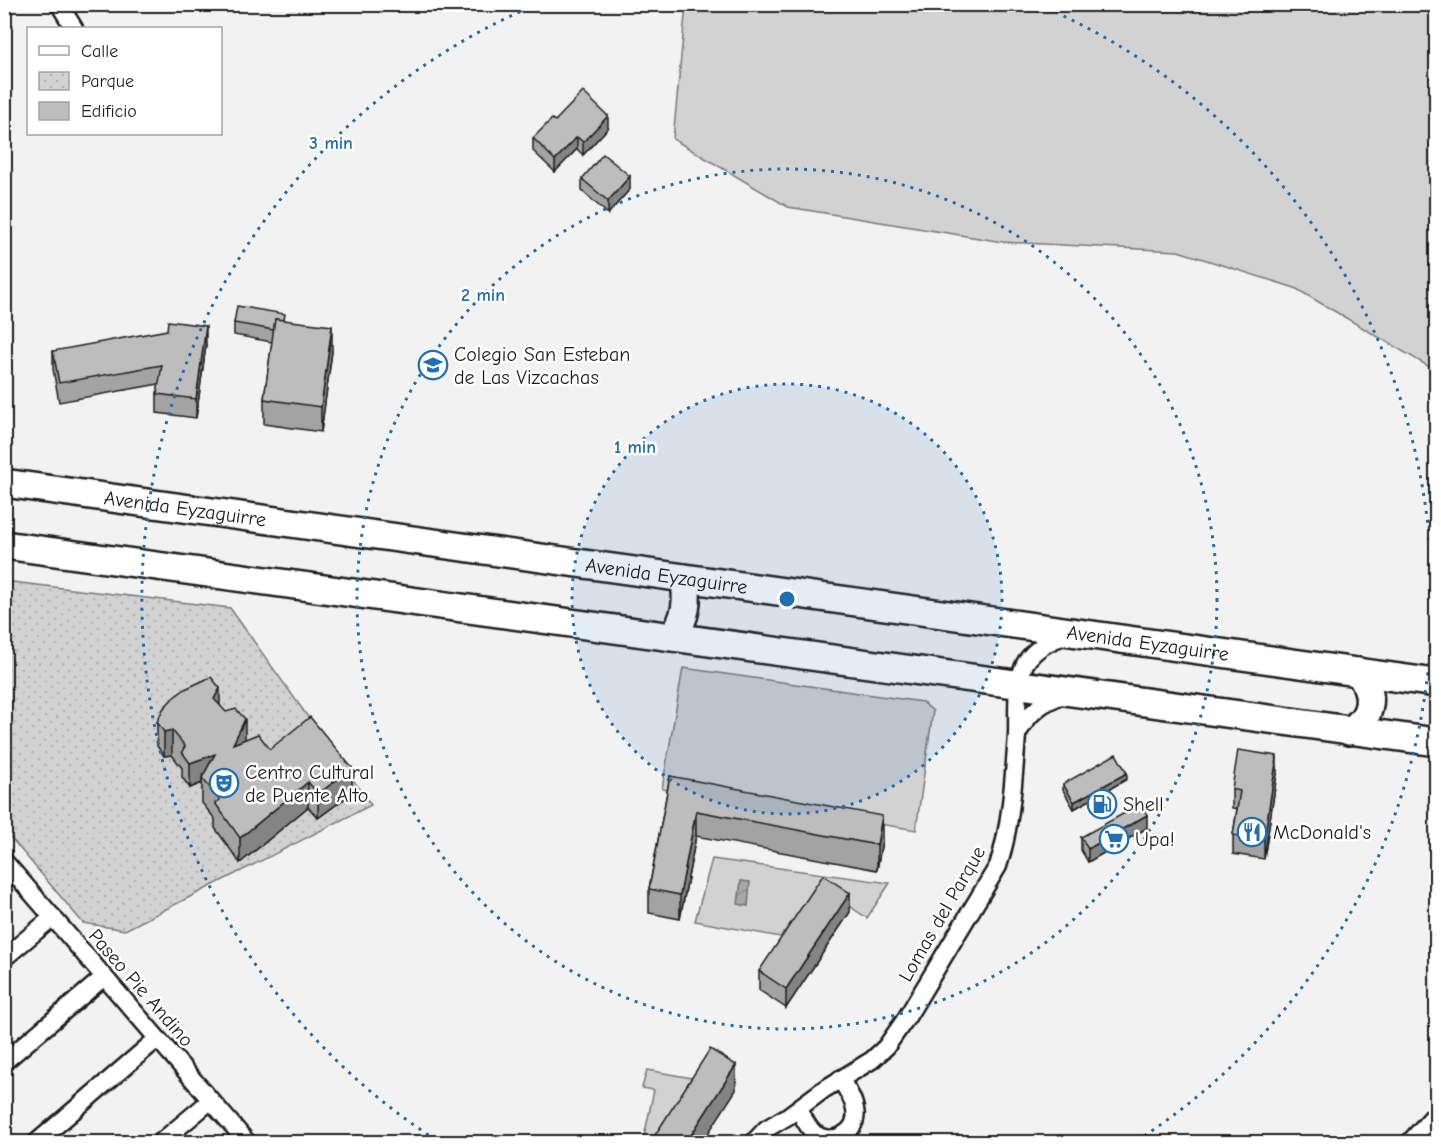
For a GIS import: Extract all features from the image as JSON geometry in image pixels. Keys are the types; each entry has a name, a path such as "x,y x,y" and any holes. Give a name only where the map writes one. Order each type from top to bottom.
{"main road":[{"name":"Avenida Eyzaguirre","path":"4,483 1437,683"},
{"path":"4,545 1437,742"},
{"path":"673,637 682,624 687,609 688,593 684,578"},
{"path":"1349,731 1361,723 1366,716 1370,702 1366,684 1358,672"}],"street":[{"path":"59,4 73,27"},
{"name":"Lomas del Parque","path":"754,1143 766,1128 872,1060 897,1033 998,866 1006,843 1017,736 1019,684 1025,663 1032,654 1048,643 1077,633"},
{"name":"Lomas del Parque","path":"1017,736 1024,720 1037,707 1052,698 1071,692"},
{"name":"Paseo Pie Andino","path":"4,861 247,1143"},
{"path":"4,876 26,886"},
{"path":"4,958 53,917"},
{"path":"4,1062 104,977"},
{"path":"37,1143 157,1039"},
{"path":"799,1108 814,1134 830,1140 846,1134 852,1128 856,1112 848,1091 840,1079"},
{"path":"161,1143 210,1101"},
{"path":"1410,1143 1437,1113"}],"green space":[{"path":"686,5 1436,5 1436,376 1428,366 1295,288 1178,251 1003,242 788,207 673,139"},
{"path":"4,581 230,608 371,805 125,930 83,923 5,831"},
{"path":"683,668 922,702 933,711 916,830 662,789"},
{"path":"712,859 890,883 867,918 821,887 780,937 695,921"},
{"path":"647,1070 692,1078 651,1142 643,1142 654,1090 642,1088"}],"water":[{"path":"741,881 750,882 748,906 738,904"}],"building":[{"path":"583,92 608,116 583,142 577,137 555,160 533,138 552,119 555,121"},
{"path":"603,154 630,176 608,201 582,179"},
{"path":"237,306 285,314 284,320 275,319 274,330 234,323"},
{"path":"275,319 332,326 321,407 264,399"},
{"path":"168,321 206,326 196,399 157,394 162,365 59,383 53,351 167,330"},
{"name":"Centro Cultural de Puente Alto","path":"211,677 220,688 214,699 226,712 236,709 245,719 233,744 258,734 270,749 310,717 352,768 318,794 308,782 240,838 215,803 220,800 202,778 215,754 190,763 182,752 185,746 172,730 164,732 157,722 163,709 173,698 185,689"},
{"name":"McDonald's","path":"1238,750 1277,756 1264,840 1233,835 1240,791 1232,789"},
{"path":"1116,754 1127,773 1074,802 1063,784"},
{"path":"670,776 882,816 877,845 696,811 680,895 649,889"},
{"path":"1141,804 1147,815 1088,849 1081,837"},
{"path":"823,875 850,893 786,989 759,971"},
{"path":"710,1049 736,1065 686,1143 650,1143"}],"place":[{"name":"Colegio San Esteban de Las Vizcachas","path":"433,365"},
{"name":"Centro Cultural de Puente Alto","path":"224,783"},
{"name":"Shell","path":"1102,804"},
{"name":"McDonald's","path":"1252,832"},
{"name":"Upa!","path":"1114,839"}]}
